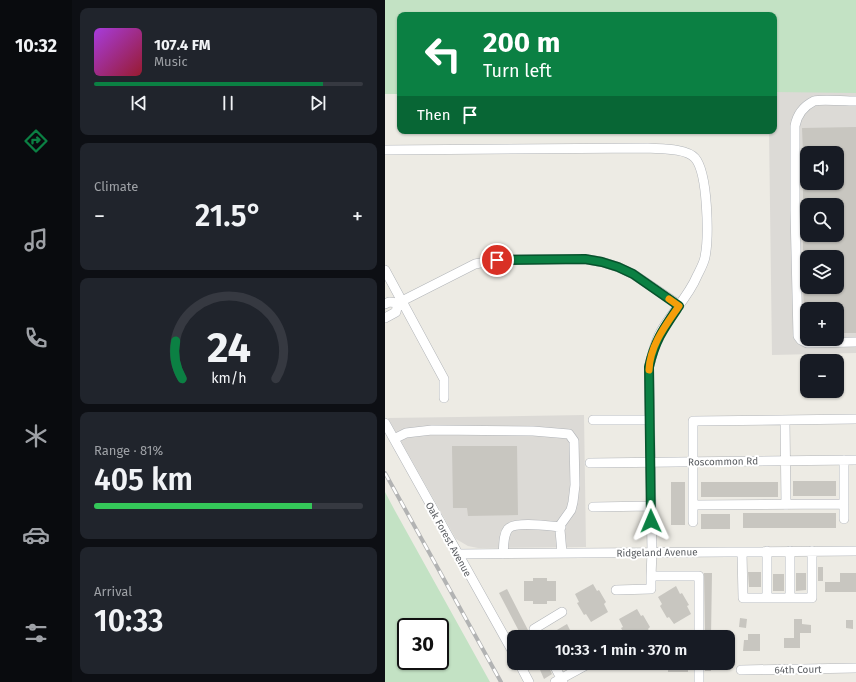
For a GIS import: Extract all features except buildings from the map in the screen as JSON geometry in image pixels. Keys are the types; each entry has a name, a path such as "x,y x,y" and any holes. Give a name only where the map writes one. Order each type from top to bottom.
{"street":[{"path":"856,101 815,101 802,110 795,126 795,211 798,336 801,340 807,343 856,342"},
{"path":"385,150 648,148 680,151 694,158 702,172 706,194 707,230 705,257 697,278 659,335 652,353 649,367 652,552 651,589 616,590"},
{"path":"385,304 389,302 400,302 475,264 497,260 585,259 602,262 633,274 679,306"},
{"path":"385,270 400,302 444,379 444,398"},
{"path":"385,318 396,312 400,302"},
{"path":"693,522 693,421 856,419"},
{"path":"593,420 650,420"},
{"path":"785,420 786,505"},
{"name":"Oak Forest Avenue","path":"385,423 507,642"},
{"path":"394,439 406,433 432,430 533,430 569,434 574,441 575,450 573,502 571,510 561,527 560,534 563,553"},
{"path":"844,460 844,519"},
{"name":"Roscommon Rd","path":"590,463 856,460"},
{"path":"693,505 844,504"},
{"path":"593,507 651,506"},
{"path":"503,554 507,530 513,526 525,525 561,527"},
{"path":"790,551 790,598"},
{"path":"742,552 743,598 812,598 812,551"},
{"name":"Ridgeland Avenue","path":"458,554 856,551"},
{"path":"767,552 767,598"},
{"path":"651,576 699,576 699,630"},
{"path":"535,630 562,612"},
{"name":"64th Court","path":"741,670 856,668"},
{"path":"523,670 529,682"},
{"path":"556,670 560,681 578,670"},
{"path":"699,670 699,682"}],"shaded area":[{"path":"777,92 856,92 856,353 772,355 769,134 777,134"},
{"path":"584,415 586,547 478,548 468,546 456,539 388,418"}],"green space":[{"path":"385,0 856,0 856,93 777,92 777,12 397,12 397,94 385,94"},
{"path":"385,492 394,509 490,682 385,682"}],"railway":[{"path":"385,473 501,682"}],"slow traffic":[{"path":"649,370 652,353 659,335 679,306 669,299"}],"route":[{"path":"497,260 585,259 602,262 633,274 679,306 659,335 652,353 649,367 651,521"}]}
